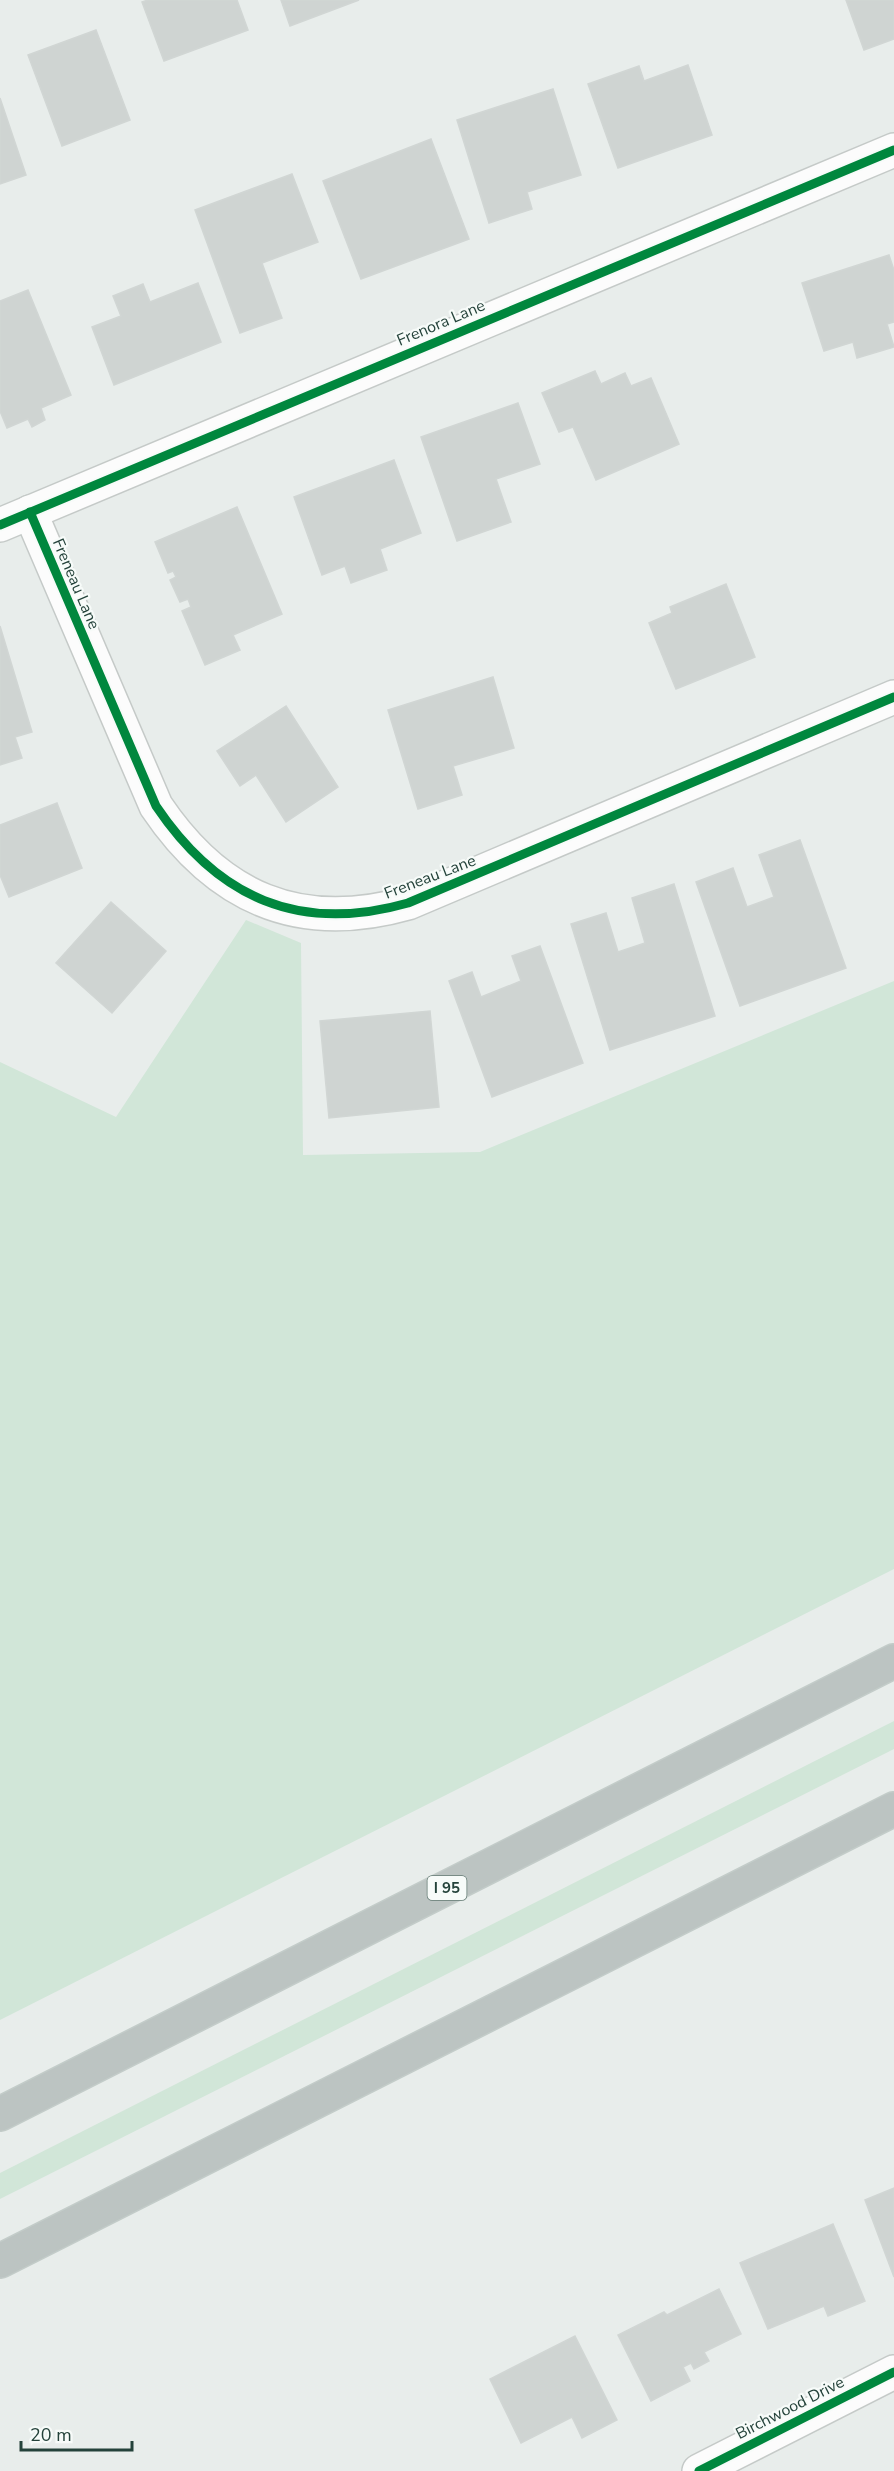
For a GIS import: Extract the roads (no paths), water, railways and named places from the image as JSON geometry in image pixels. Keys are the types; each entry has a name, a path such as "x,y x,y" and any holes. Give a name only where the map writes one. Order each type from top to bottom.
{"highway":[{"name":"I 95","path":"0,2114 894,1661"},
{"path":"0,2261 894,1809"}],"street":[{"name":"Frenora Lane","path":"0,525 894,150"},
{"name":"Freneau Lane","path":"30,512 156,806 176,835 197,859 221,878 244,891 297,911 351,915 379,911 416,900 894,697"},
{"name":"Birchwood Drive","path":"699,2471 894,2372"}]}
